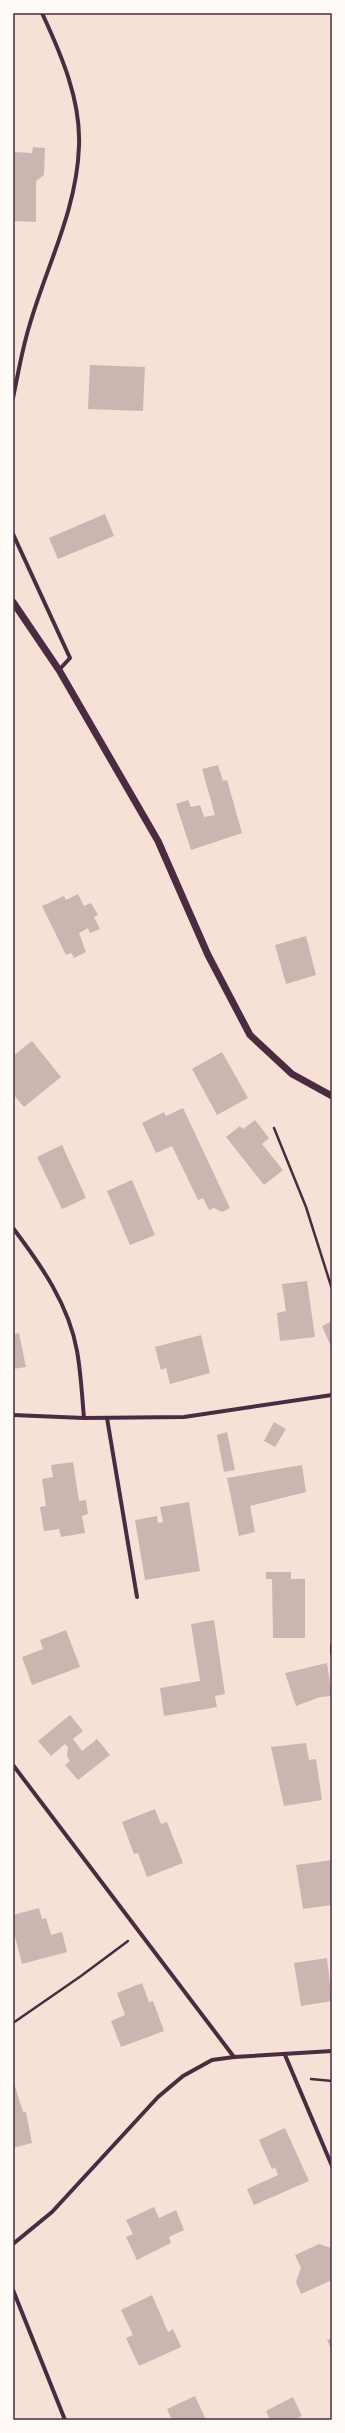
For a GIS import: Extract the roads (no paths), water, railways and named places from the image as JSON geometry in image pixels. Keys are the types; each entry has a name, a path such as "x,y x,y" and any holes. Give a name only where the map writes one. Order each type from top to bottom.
{"street":[{"path":"13,398 28,327 74,192 80,146 74,100 59,50 42,13"},
{"path":"13,534 70,658 59,670"},
{"path":"13,602 59,670 158,841 208,955 250,1035 292,1074 332,1096"},
{"path":"13,1228 44,1268 67,1317 77,1351 84,1418"},
{"path":"13,1415 84,1418 184,1417 332,1395"},
{"path":"106,1418 137,1597"},
{"path":"332,1646 332,1654"},
{"path":"13,1766 234,2057"},
{"path":"13,2244 52,2212 158,2097 183,2076 212,2060 234,2057 332,2051"},
{"path":"285,2055 332,2166"},
{"path":"13,2290 65,2420"}]}
